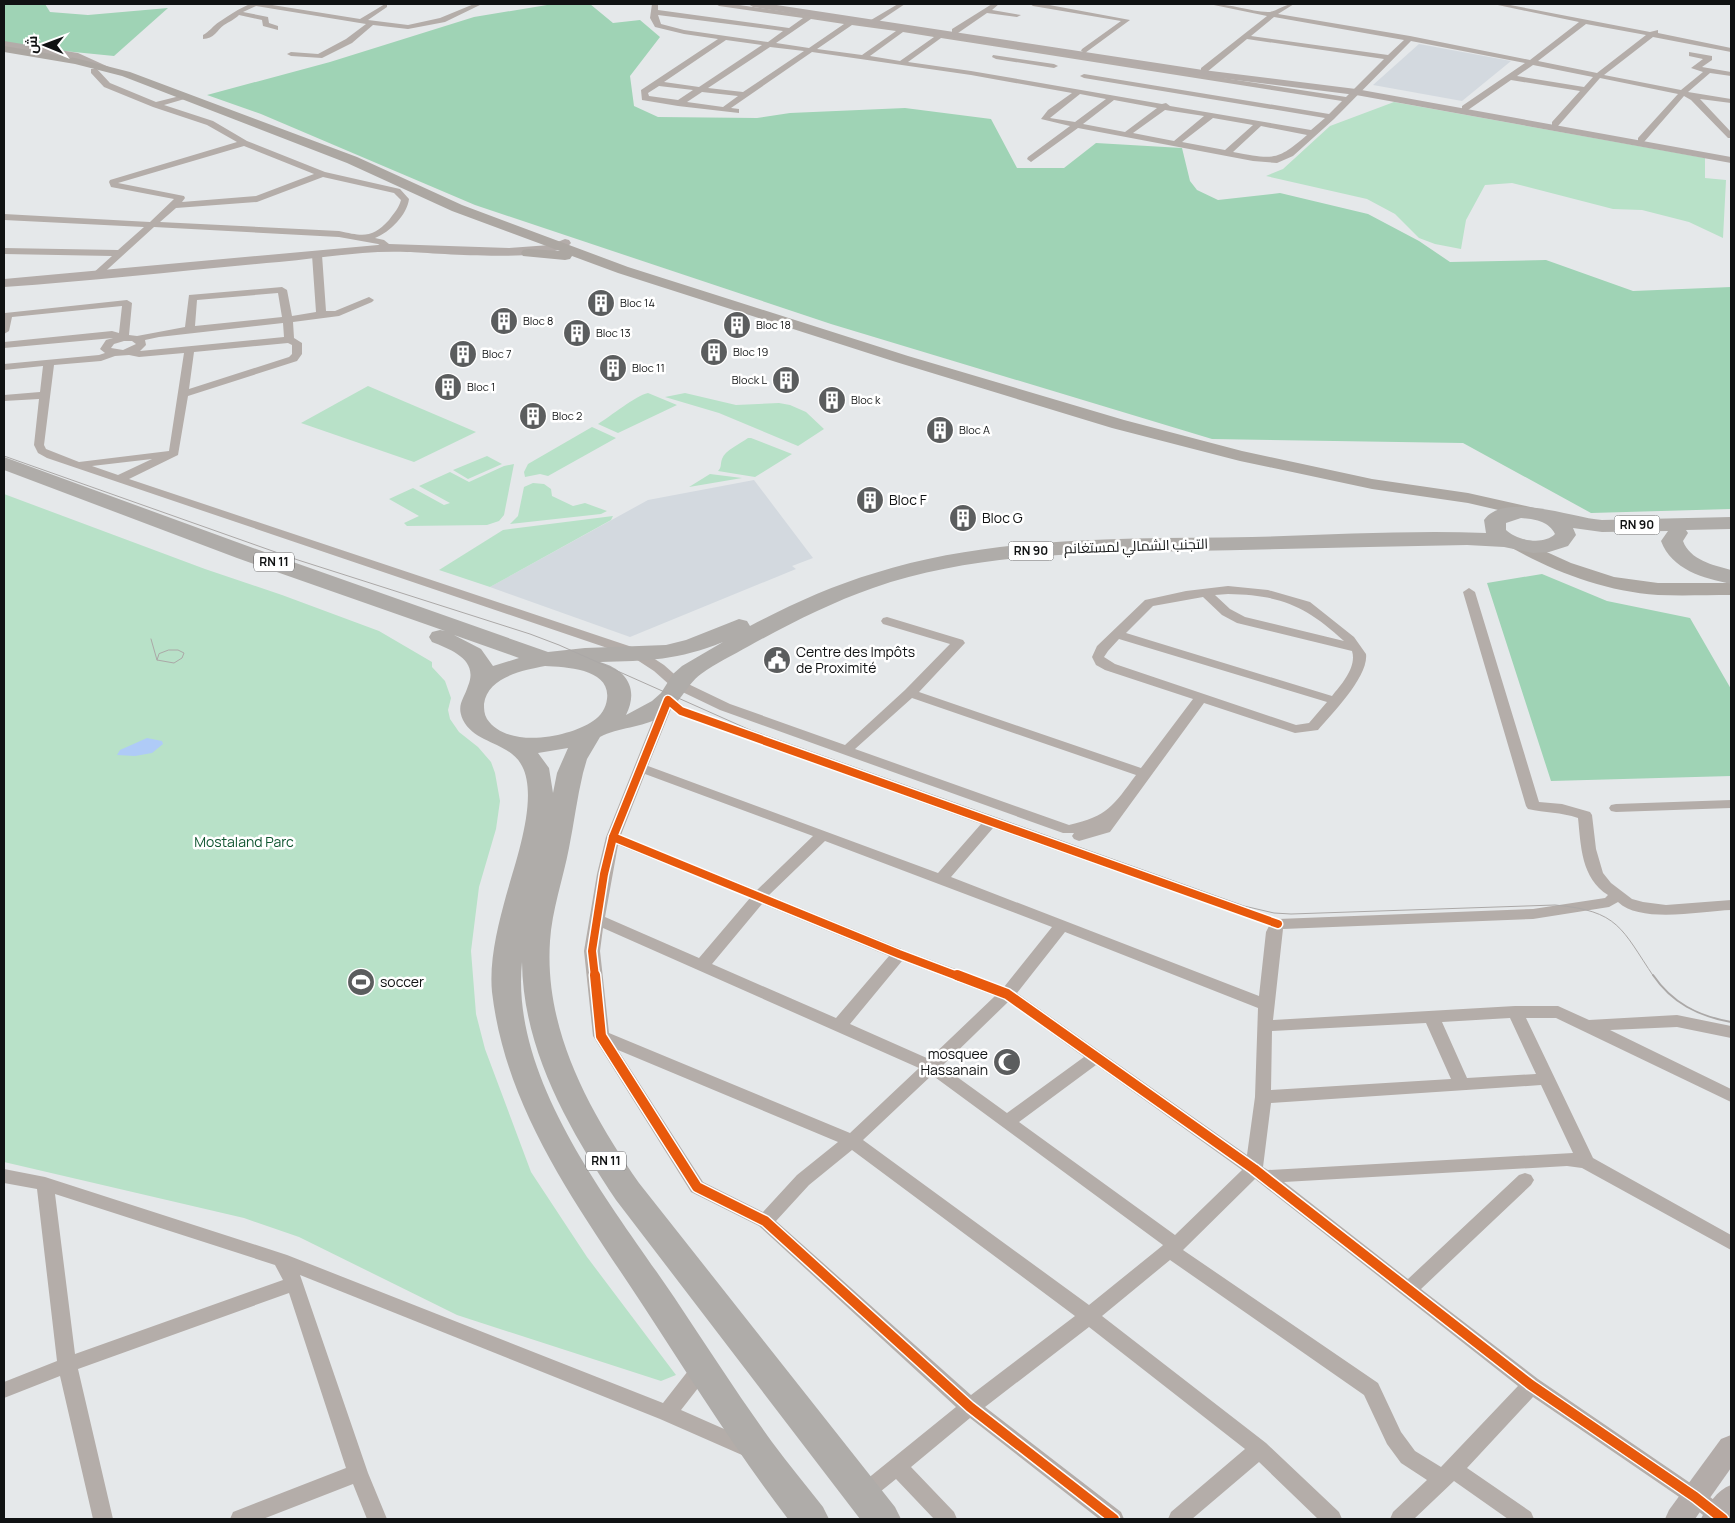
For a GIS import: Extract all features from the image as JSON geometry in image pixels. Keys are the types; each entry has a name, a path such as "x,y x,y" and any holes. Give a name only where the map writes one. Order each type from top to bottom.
{"highway":[{"name":"RN 11","path":"4,463 245,553 551,659"},
{"name":"RN 11","path":"4,476 462,647 480,663 484,671 480,686"},
{"name":"التجنب الشمالي لمستغانم","path":"551,659 591,646 636,653 666,652 684,648 727,632 813,591 846,578 928,555 966,548 1046,538 1409,528 1495,521 1510,513 1539,514"},
{"path":"1539,514 1560,524 1565,534 1558,542"},
{"name":"RN 90","path":"1539,514 1602,526 1731,523"},
{"path":"1495,521 1496,532 1514,543"},
{"name":"RN 90","path":"1558,542 1677,533 1731,532"},
{"path":"1677,533 1672,541 1673,547 1681,556 1690,563 1731,577"},
{"name":"التجنب الشمالي لمستغانم","path":"594,731 637,719 660,706 686,675 738,642 818,602 883,577 943,563 1013,552 1070,547 1467,539 1536,547 1558,542"},
{"path":"551,659 579,661 598,668 612,678 619,690 620,703 612,717 594,731 571,740 549,744 526,745 506,741 488,733 476,723 471,711 473,698 480,686 492,676 508,668 551,659"},
{"name":"RN 11","path":"594,731 574,757 568,774 560,829 540,917 536,967 540,1005 553,1055 571,1098 620,1182 882,1519"},
{"name":"RN 11","path":"506,741 520,748 536,768 539,782 540,802 537,824 515,914 506,982 512,1033 526,1077 545,1123 570,1170 759,1453 810,1519"}],"main road":[{"path":"4,49 106,68 186,96 352,160 446,203 526,244 590,258"},
{"path":"446,203 708,296 902,359 1118,424 1302,470 1372,484 1450,494 1539,514"},
{"path":"526,244 560,244 590,258 682,290 708,296"},
{"path":"1450,494 1479,506 1495,521"},
{"path":"1558,542 1570,564 1596,580"},
{"path":"1514,543 1549,562 1596,580 1648,589 1731,588"}],"street":[{"path":"206,37 215,31 220,24 255,4 411,27 442,20 479,4"},
{"path":"719,4 813,15 1010,47 1077,53"},
{"path":"753,4 813,15"},
{"path":"775,4 1202,73 1348,100"},
{"path":"876,21 902,4"},
{"path":"956,31 996,4"},
{"path":"1033,4 1126,20 1054,66 1034,82"},
{"path":"1212,4 1376,28 1533,61"},
{"path":"1231,4 1533,61 1731,101"},
{"path":"1127,134 1163,108 1202,73 1276,13 1291,4"},
{"path":"1496,4 1653,33"},
{"path":"1507,4 1731,49"},
{"path":"361,21 385,6"},
{"path":"790,30 654,8 654,18 658,24 666,29 900,64 1054,66"},
{"path":"986,11 1017,15"},
{"path":"238,13 265,19 266,24 275,28"},
{"path":"678,104 813,15"},
{"path":"724,110 853,21 876,21 956,31 1077,53 1105,60 1358,91 1731,154"},
{"path":"1464,108 1533,61 1585,21"},
{"path":"291,54 319,56 348,41 372,22"},
{"path":"863,58 902,30"},
{"path":"1554,124 1600,74 1653,33"},
{"path":"900,64 940,36"},
{"path":"1246,37 1391,58"},
{"path":"724,38 644,92 645,98 736,111"},
{"path":"1078,92 1045,118 1078,126 1227,153 1268,160 1281,159 1290,154 1332,117 1410,38"},
{"path":"4,44 74,55 106,68"},
{"path":"984,65 1010,47"},
{"path":"1692,54 1709,58 1695,68 1731,74"},
{"path":"1067,90 1105,60"},
{"path":"984,65 1034,82 1067,90 1312,133"},
{"path":"1641,140 1690,94 1709,70"},
{"path":"94,71 107,85 210,124 244,142 322,174 397,191 405,199 404,207 383,232 368,238"},
{"path":"1084,76 1332,117"},
{"path":"1509,77 1585,90"},
{"path":"656,83 744,96"},
{"path":"1358,91 1731,160"},
{"path":"1690,94 1731,127"},
{"path":"1690,94 1731,136"},
{"path":"156,105 186,96"},
{"path":"1031,159 1078,126 1112,98"},
{"path":"1176,143 1210,116"},
{"path":"1227,153 1260,124"},
{"path":"95,276 176,204 180,197 112,184 116,181 244,142"},
{"path":"176,204 257,200 322,174"},
{"path":"4,217 334,238 389,248"},
{"path":"4,222 339,234 368,238 381,242 389,248"},
{"path":"4,283 389,248 503,251 526,244 548,250 560,244"},
{"path":"4,251 120,253"},
{"path":"317,255 321,314"},
{"path":"190,330 192,297 282,290 288,321 289,340"},
{"path":"4,345 112,334 122,338 136,339 190,330 288,321 321,314 336,314 369,300"},
{"path":"4,331 8,315 127,303 122,338"},
{"path":"114,353 107,351 105,347 110,342 122,338"},
{"path":"129,352 141,345 140,340 136,339"},
{"path":"4,367 101,358 114,353 129,352 139,354 289,340 297,342 297,354 294,360 184,394"},
{"path":"174,453 189,350"},
{"path":"50,363 40,447 42,451 51,456 121,478 591,646"},
{"path":"4,398 46,395"},
{"path":"80,465 174,453"},
{"path":"121,478 174,453"},
{"path":"1243,590 1262,592 1291,599 1308,606 1348,638 1360,656 1359,664 1336,701 1313,727 1295,729 1110,667 1101,662 1098,657 1102,649 1116,634 1149,603 1155,600 1243,590"},
{"path":"1469,592 1533,806 1562,808 1585,815 1590,854 1600,881 1624,900 1652,909 1692,910 1712,905 1731,905"},
{"path":"1206,593 1226,612 1242,620 1356,648"},
{"path":"851,746 910,693 959,644 886,621"},
{"path":"1116,634 1336,701"},
{"path":"636,653 659,668 681,711 990,823 1068,838 1105,829 1201,697"},
{"path":"672,692 613,837 604,874 592,951 601,1036 696,1187 765,1221 970,1407 1114,1519"},
{"path":"672,692 725,707 1068,838 1243,913 1278,924 1533,914 1609,902 1621,896"},
{"path":"910,693 1145,774"},
{"path":"637,719 643,717 652,718 658,725"},
{"path":"641,768 823,834 1266,1005"},
{"path":"1616,808 1731,804"},
{"path":"941,879 990,823"},
{"path":"702,965 759,898 823,834"},
{"path":"613,837 899,954 1008,994 1258,1173 1531,1385 1695,1497 1722,1513"},
{"path":"597,919 932,1067 1008,1122 1173,1248 1371,1389 1394,1438 1408,1457 1447,1474 1524,1519"},
{"path":"1258,1173 1263,1097 1264,1026 1274,932 1278,924"},
{"path":"765,1221 803,1180 852,1141 1008,994 1062,925"},
{"path":"839,1026 899,954"},
{"path":"1264,1026 1515,1012 1558,1012 1731,1096"},
{"path":"1515,1012 1545,1079 1586,1162"},
{"path":"1432,1017 1460,1084"},
{"path":"1586,1026 1677,1021 1731,1032"},
{"path":"601,1036 852,1141 1089,1316 1260,1449 1332,1519"},
{"path":"1008,1122 1095,1056"},
{"path":"1263,1097 1545,1079"},
{"path":"863,1495 970,1407 1089,1316 1173,1248 1258,1173 1567,1159 1586,1162 1731,1243"},
{"path":"4,1176 45,1184 281,1260 667,1413 759,1453"},
{"path":"1408,1290 1525,1180"},
{"path":"45,1184 67,1365 103,1519"},
{"path":"281,1260 295,1283 358,1473 377,1519"},
{"path":"4,1390 67,1365 295,1283"},
{"path":"667,1413 702,1368"},
{"path":"1400,1519 1447,1474 1531,1385"},
{"path":"1679,1519 1731,1447"},
{"path":"1178,1519 1260,1449"},
{"path":"897,1466 947,1519"},
{"path":"240,1519 358,1473"}],"shaded area":[{"path":"1419,44 1511,61 1462,101 1373,85"},
{"path":"754,480 813,558 792,566 796,569 630,637 490,587 648,500"}],"green space":[{"path":"4,4 45,4 50,12 88,15 168,8 114,56 4,45"},
{"path":"553,4 590,4 613,23 640,20 660,37 630,76 634,106 658,117 757,118 790,113 905,108 991,119 1017,168 1064,168 1096,143 1182,148 1190,181 1197,190 1218,200 1280,193 1368,214 1419,241 1450,262 1546,260 1633,291 1731,287 1731,509 1591,513 1463,443 1212,439 831,324 475,205 261,114 207,95 330,62 474,17"},
{"path":"1394,102 1705,158 1705,178 1726,180 1723,238 1689,222 1642,210 1613,209 1512,183 1485,185 1466,220 1461,249 1435,244 1419,238 1395,214 1367,199 1266,176 1283,169 1330,126"},
{"path":"368,386 476,432 414,462 301,423"},
{"path":"648,393 677,405 618,433 598,424 630,402"},
{"path":"685,393 736,405 779,403 790,405 806,412 824,429 798,446 719,413 665,397"},
{"path":"592,427 616,438 548,476 540,474 525,477 524,472 528,464"},
{"path":"748,438 792,454 755,477 718,471 726,453"},
{"path":"487,456 502,464 468,479 453,470"},
{"path":"514,464 504,515 499,521 487,525 407,526 404,523 419,516 389,499 413,488 444,505 450,503 419,486 450,472 469,482 504,466"},
{"path":"710,474 742,478 689,487"},
{"path":"533,483 544,484 551,489 552,496 573,506 585,503 607,511 601,514 510,524 518,516 524,487"},
{"name":"Mostaland Parc","path":"4,494 379,631 432,662 432,667 445,681 451,698 448,710 450,719 459,732 478,747 491,762 500,801 496,829 479,887 471,951 476,1014 485,1049 531,1172 587,1257 676,1375 661,1381 457,1315 299,1237 244,1218 4,1162"},
{"path":"613,516 611,520 490,587 439,570 503,530"},
{"path":"1542,574 1607,601 1690,618 1731,689 1731,776 1551,781 1487,583"}],"water":[{"path":"147,738 162,741 163,744 152,753 135,756 117,755 120,750"}],"tram line":[{"path":"4,456 298,560 530,634 559,645 750,730 1244,906 1274,913 1291,914 1555,905 1576,908 1606,917 1616,925 1634,946 1654,977"},
{"path":"151,639 157,660"},
{"path":"169,650 178,650 184,653 182,658 174,663 157,660 159,654 169,650"},
{"path":"1653,975 1660,985 1677,1001 1697,1012 1731,1022"}],"cycle path":[{"path":"1114,1519 970,1407 765,1221 697,1187 601,1036 592,951 604,874 613,837 668,700 681,711 1278,924"},
{"path":"613,837 899,954 1007,994 1254,1169 1531,1385 1695,1497 1723,1519"}],"place":[{"name":"Bloc 14","path":"601,303"},
{"name":"Bloc 8","path":"504,321"},
{"name":"Bloc 18","path":"737,325"},
{"name":"Bloc 13","path":"577,333"},
{"name":"Bloc 19","path":"714,352"},
{"name":"Bloc 7","path":"463,354"},
{"name":"Bloc 11","path":"613,368"},
{"name":"Block L","path":"786,380"},
{"name":"Bloc 1","path":"448,387"},
{"name":"Bloc k","path":"832,400"},
{"name":"Bloc 2","path":"533,416"},
{"name":"Bloc A","path":"940,430"},
{"name":"Bloc F","path":"870,500"},
{"name":"Bloc G","path":"963,518"},
{"name":"Centre des Impôts de Proximité","path":"777,660"},
{"name":"soccer","path":"361,982"},
{"name":"mosquee Hassanain","path":"1007,1062"}]}
